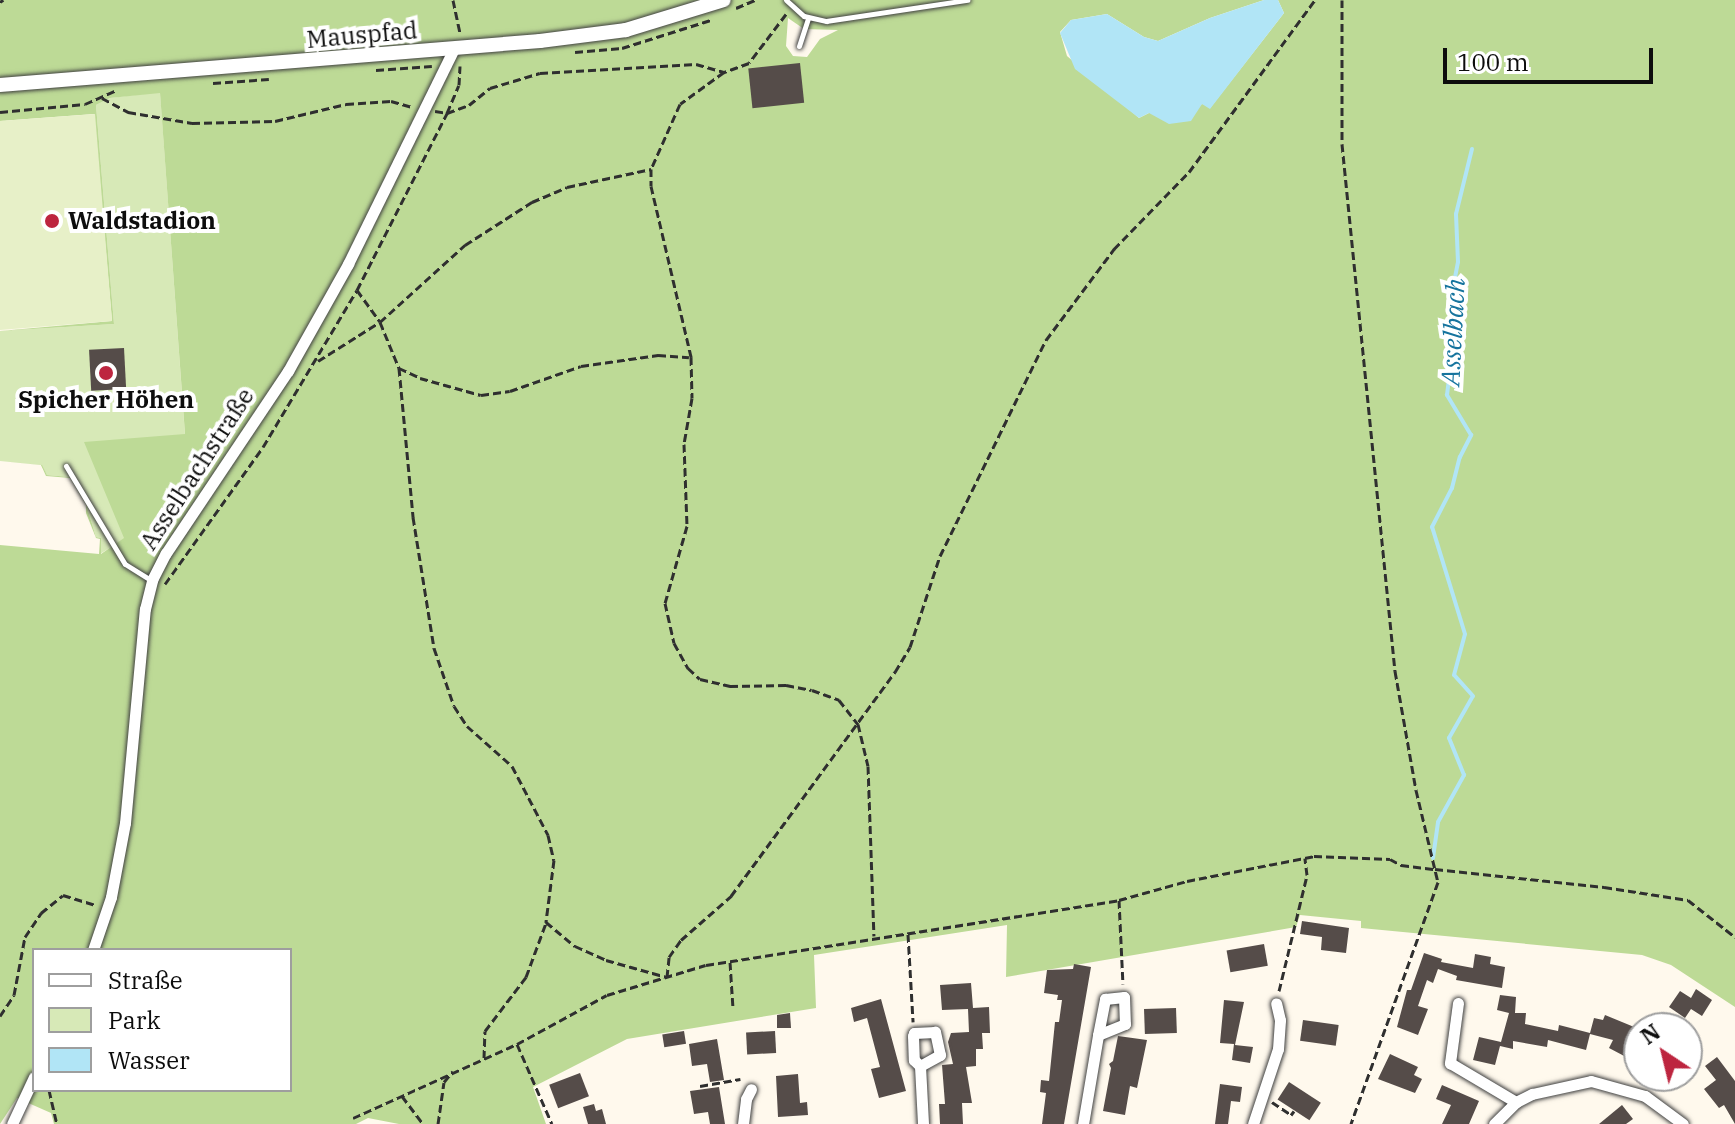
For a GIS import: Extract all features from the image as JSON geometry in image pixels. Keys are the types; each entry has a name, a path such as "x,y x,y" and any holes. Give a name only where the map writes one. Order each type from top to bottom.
{"street":[{"name":"Mauspfad","path":"0,85 454,49 626,30 724,0"},
{"name":"Asselbachstraße","path":"94,948 107,908 125,823 145,609 158,584 166,553 288,371 348,264 454,49"},
{"path":"1083,1124 1098,1035 1105,999 1124,997 1125,1024 1098,1035"},
{"path":"1253,1124 1280,1035 1276,1003"},
{"path":"1458,1003 1450,1063 1516,1102"},
{"path":"920,1066 940,1055 938,1036 931,1031 914,1033 914,1060 920,1066 923,1124"},
{"path":"12,1124 32,1081"},
{"path":"1494,1124 1516,1102 1548,1088 1591,1081 1645,1096 1683,1124"},
{"path":"743,1124 746,1099 751,1089"}],"lane":[{"path":"786,0 808,18 826,21 967,0"},
{"path":"799,46 808,18"},
{"path":"66,466 125,564 158,584"}],"path":[{"path":"158,584 263,447 315,363 357,290 447,113 460,75 460,63 454,49 460,31 453,0"},
{"path":"667,977 669,957 681,940 731,896 858,724 910,647 940,556 1046,340 1114,249 1189,172 1315,0"},
{"path":"1342,0 1342,144 1395,671 1416,790 1438,882 1351,1124"},
{"path":"792,7 749,63 724,72 680,104 651,169 651,186 691,357 692,398 684,444 687,526 665,603 674,643 688,668 700,679 730,686 786,685 812,690 839,700 858,724 868,766 874,936"},
{"path":"101,97 128,112 192,123 275,121 346,104 391,101 447,113 469,105 490,88 540,73 696,64 724,72"},
{"path":"315,363 380,322 465,245 532,202 567,187 651,169"},
{"path":"357,290 380,322 399,368 413,517 434,648 454,706 467,726 512,766 548,835 554,860 546,922 526,977 485,1031 484,1058"},
{"path":"399,368 420,378 481,395 510,391 581,366 658,355 691,357"},
{"path":"1281,983 1307,875 1305,858"},
{"path":"353,1118 517,1044 607,995 667,977 730,962 874,936 908,934 1119,900 1187,881 1305,858 1390,859 1401,865 1604,887 1688,900 1735,937"},
{"path":"0,1016 14,995 25,937 41,913 63,895 107,908"},
{"path":"1119,900 1121,997"},
{"path":"546,922 575,946 606,960 667,977"},
{"path":"908,934 914,1033"},
{"path":"730,962 733,1009"},
{"path":"517,1044 552,1124"},
{"path":"438,1124 444,1082 454,1070"},
{"path":"700,1086 740,1079"},
{"path":"49,1092 57,1124"},
{"path":"402,1096 423,1124"},
{"path":"1262,1096 1291,1115 1294,1111"}],"green space":[{"path":"0,0 1264,0 1210,18 1158,41 1144,37 1107,14 1071,20 1060,32 1067,56 1139,118 1149,113 1203,104 1210,108 1284,13 1278,0 1735,0 1735,1007 1671,965 1642,955 1361,928 1361,921 1300,915 1296,927 1006,977 1007,925 814,955 816,1008 627,1039 533,1087 546,1124 399,1124 368,1118 356,1124 54,1124 51,1113 17,1098 0,1124 0,545 99,554 100,539 96,538 86,505 70,478 46,476 41,465 0,461 42,465 47,475 70,477 86,504 96,537 101,538 101,554 124,538 84,442 185,434 160,93 110,98 96,105 114,324 0,331 112,321 94,114 0,121","holes":["788,18 804,29 838,30 820,39 807,57 793,56 786,46"]},
{"path":"160,92 185,435 124,539 100,554 101,538 96,537 86,504 70,477 47,475 41,465 0,461 0,331 114,324 96,105 110,98"},
{"name":"Waldstadion","path":"95,114 112,321 0,330 0,121"}],"water":[{"path":"1264,0 1278,0 1284,13 1210,109 1202,104 1191,121 1169,124 1149,113 1139,118 1075,69 1060,33 1071,20 1107,14 1144,37 1158,41 1210,18"}],"building":[{"path":"800,63 804,103 752,108 748,68"},
{"path":"124,348 126,389 91,391 89,350"},
{"path":"1302,921 1349,928 1346,953 1321,950 1322,937 1300,934"},
{"path":"1264,944 1268,966 1230,972 1227,951"},
{"path":"1424,953 1442,959 1441,962 1473,968 1475,954 1491,957 1490,964 1505,967 1502,988 1456,980 1457,976 1438,969 1433,983 1427,980 1418,1006 1428,1009 1418,1035 1397,1027 1407,990 1411,990"},
{"path":"1074,964 1091,967 1064,1124 1042,1124 1046,1093 1040,1092 1041,1080 1049,1081 1055,1022 1059,1022 1062,1000 1057,1000 1058,995 1044,993 1047,970 1073,969"},
{"path":"971,983 973,1008 989,1007 990,1033 982,1033 983,1049 976,1049 976,1066 966,1067 972,1103 962,1103 963,1124 940,1124 939,1104 945,1104 942,1065 953,1064 948,1042 951,1033 969,1032 968,1009 942,1010 940,985"},
{"path":"1696,989 1712,1000 1703,1014 1691,1009 1689,1012 1676,1012 1669,1007 1680,991 1691,998"},
{"path":"1500,995 1516,997 1515,1013 1526,1013 1525,1024 1558,1031 1559,1025 1590,1033 1594,1018 1603,1020 1605,1015 1623,1022 1623,1055 1609,1048 1613,1040 1590,1034 1586,1050 1548,1040 1547,1047 1513,1041 1513,1049 1500,1046 1495,1065 1473,1060 1479,1037 1501,1042 1509,1013 1497,1010"},
{"path":"881,999 906,1091 879,1098 871,1069 880,1067 867,1018 854,1022 851,1008"},
{"path":"1224,1000 1244,1002 1235,1045 1253,1047 1250,1063 1232,1060 1234,1044 1220,1043"},
{"path":"1176,1008 1177,1033 1145,1034 1144,1009"},
{"path":"790,1013 791,1028 777,1028 777,1015"},
{"path":"1303,1020 1339,1025 1336,1046 1300,1041"},
{"path":"684,1031 686,1044 664,1047 662,1034"},
{"path":"775,1031 776,1053 747,1054 746,1033"},
{"path":"1118,1036 1147,1040 1137,1088 1130,1086 1125,1115 1103,1111 1111,1068 1109,1064 1113,1061"},
{"path":"717,1039 724,1080 710,1082 707,1064 692,1066 689,1044"},
{"path":"1390,1054 1418,1067 1414,1075 1422,1079 1415,1093 1378,1079"},
{"path":"1717,1057 1735,1081 1735,1124 1724,1105 1719,1108 1704,1089 1716,1080 1705,1066"},
{"path":"580,1073 589,1096 558,1108 549,1085"},
{"path":"798,1074 800,1103 807,1102 808,1115 778,1117 776,1076"},
{"path":"1289,1082 1321,1103 1309,1120 1278,1100"},
{"path":"1220,1084 1242,1087 1240,1102 1231,1101 1228,1124 1215,1124"},
{"path":"1442,1085 1479,1101 1469,1124 1442,1124 1451,1105 1436,1099"},
{"path":"719,1087 725,1124 710,1124 708,1112 694,1114 690,1091"},
{"path":"594,1104 596,1111 602,1109 606,1124 588,1124 583,1107"},
{"path":"1622,1105 1633,1119 1626,1124 1599,1124"}],"waterway":[{"name":"Asselbach","path":"1433,858 1438,822 1464,775 1449,738 1473,696 1454,675 1465,634 1432,527 1452,488 1460,457 1471,435 1447,395 1454,338 1450,303 1458,262 1456,214 1472,149"}],"place":[{"name":"Waldstadion","path":"52,221"},
{"name":"Spicher Höhen","path":"106,373"}]}
